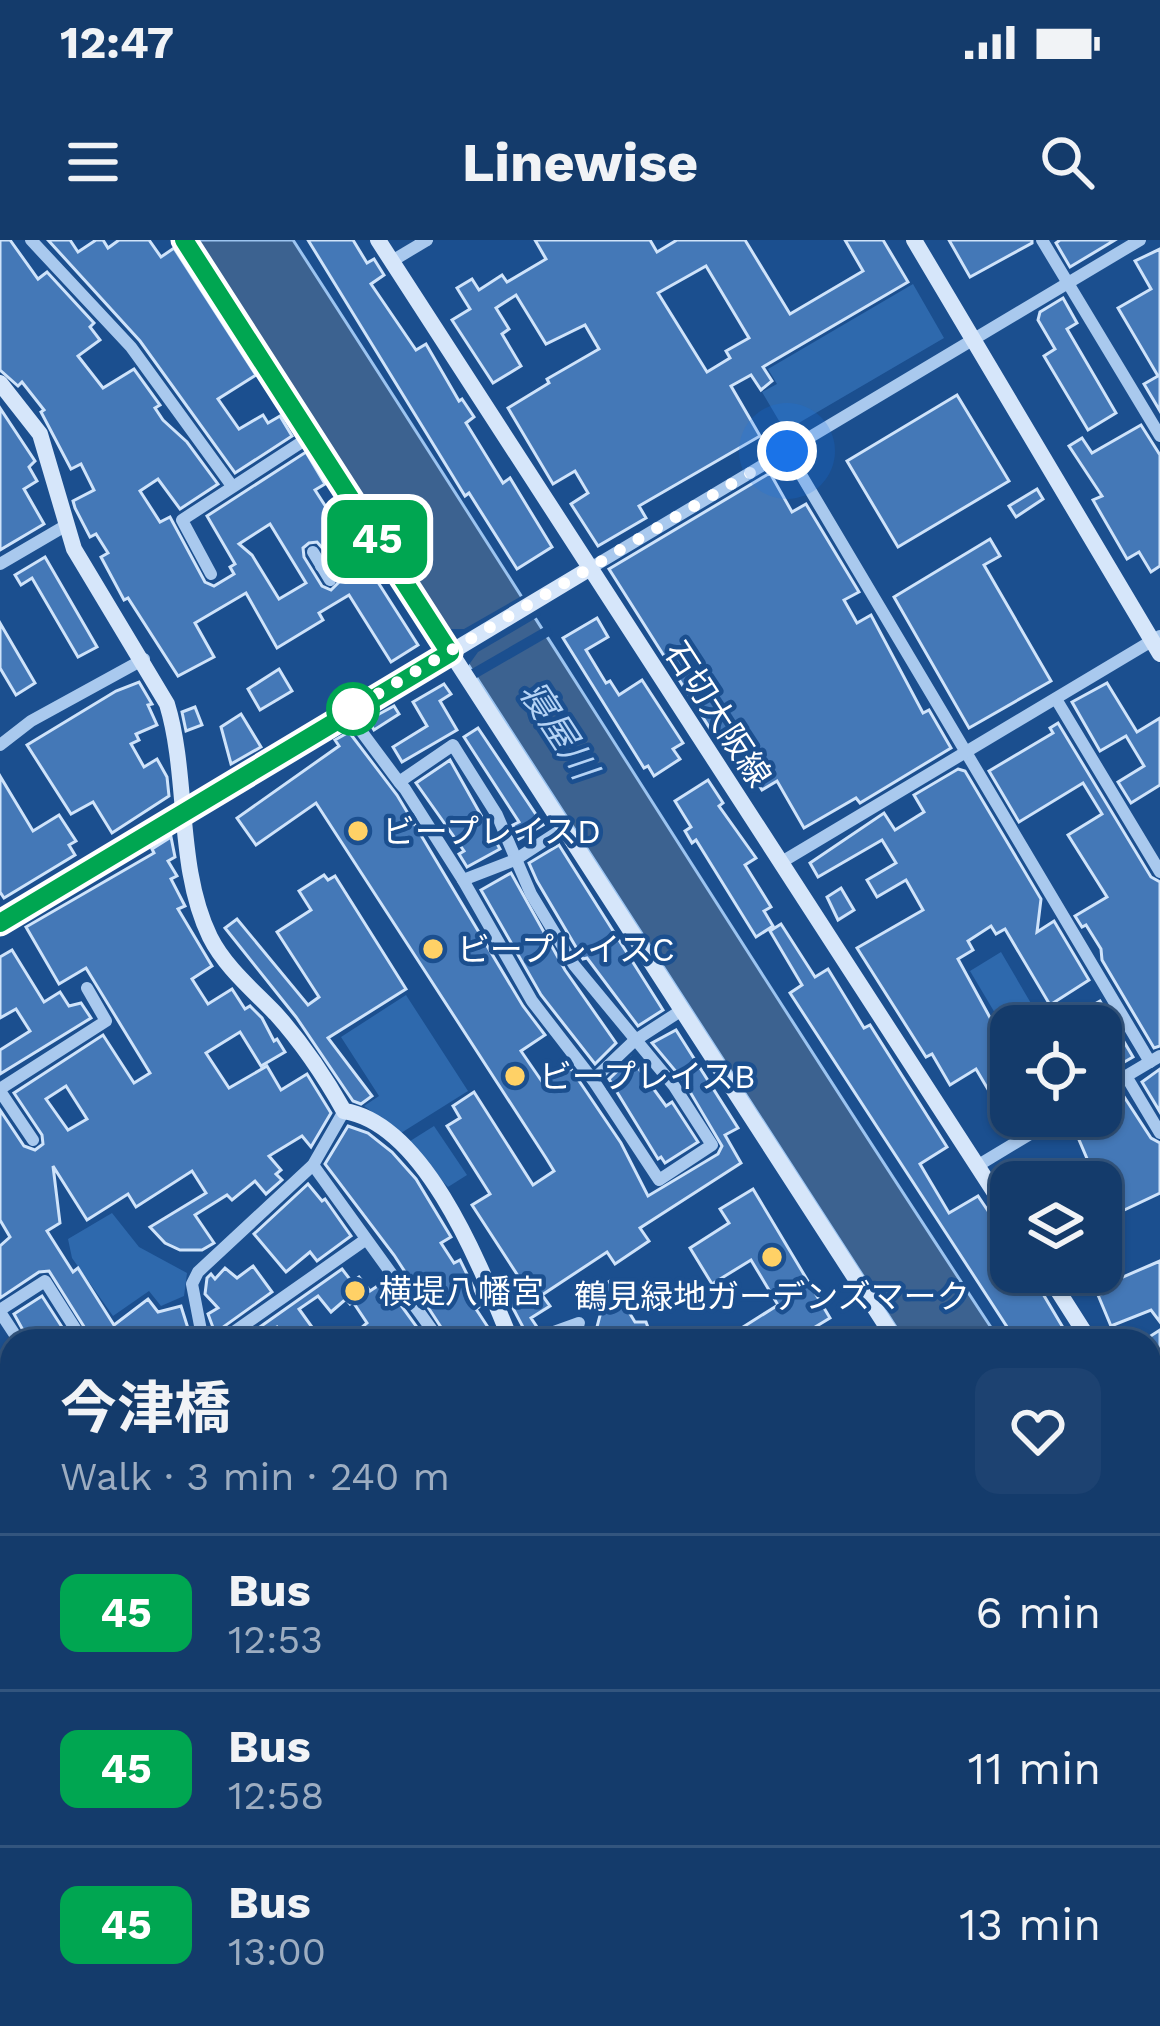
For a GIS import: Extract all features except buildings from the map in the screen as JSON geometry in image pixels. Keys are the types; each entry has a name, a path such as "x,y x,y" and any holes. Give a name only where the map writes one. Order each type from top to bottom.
{"street":[{"path":"31,240 131,347 232,486"},
{"path":"184,240 888,1329"},
{"name":"石切大阪線","path":"378,240 990,1186"},
{"path":"392,261 427,240"},
{"path":"779,863 1158,644 914,240"},
{"path":"1042,240 1160,436"},
{"path":"0,922 1140,240"},
{"path":"0,383 40,434 74,549 160,686 176,731 194,883 210,936 293,1034 344,1112 358,1114 399,1143 428,1174 457,1217 506,1329"},
{"path":"211,574 182,520 311,436"},
{"path":"787,451 1155,1059 1122,1078"},
{"path":"0,564 65,526"},
{"path":"321,566 373,533"},
{"path":"313,552 330,580"},
{"path":"0,745 31,721 144,659"},
{"path":"1056,699 1160,872"},
{"path":"347,712 464,880 532,1001 593,1080 658,1180 712,1145 674,1086 574,965 543,916 497,814 453,745 399,782"},
{"path":"464,880 515,860 564,828"},
{"path":"33,1140 2,1096 106,1022 87,988"},
{"path":"593,1080 634,1041 682,1010"},
{"path":"1126,1076 1160,1133"},
{"path":"201,1329 192,1284 198,1272 313,1165 344,1112"},
{"path":"977,1166 1025,1137"},
{"path":"313,1165 431,1329"},
{"path":"238,1329 364,1240"},
{"path":"0,1311 45,1281 75,1329"},
{"path":"1059,1293 1082,1329"},
{"path":"562,1329 579,1323"}],"shaded area":[{"path":"913,284 944,338 785,431 762,392 777,384 768,369"},
{"path":"1001,952 1032,1005 990,1005 970,971"},
{"path":"406,995 468,1091 401,1133 364,1106 379,1096 341,1037"},
{"path":"434,1126 467,1175 448,1187 407,1143"},
{"path":"112,1213 139,1247 187,1273 184,1296 161,1306 149,1291 113,1316 72,1258 68,1239"}],"water":[{"name":"寝屋川","path":"194,240 293,240 992,1329 897,1329"}],"pier":[{"path":"527,593 541,615 478,652 468,666 444,629 464,629"},
{"path":"548,625 553,634 475,679 470,670"}],"bus line":[{"name":"45","path":"0,923 450,653 184,240"}],"place":[{"name":"ビープレイスD","path":"358,831"},
{"name":"ビープレイスC","path":"433,949"},
{"name":"ビープレイスB","path":"515,1076"},
{"name":"鶴見緑地ガーデンズマーク","path":"772,1257"},
{"name":"横堤八幡宮","path":"355,1291"}],"route":[{"path":"353,709 347,712 787,451"}]}
